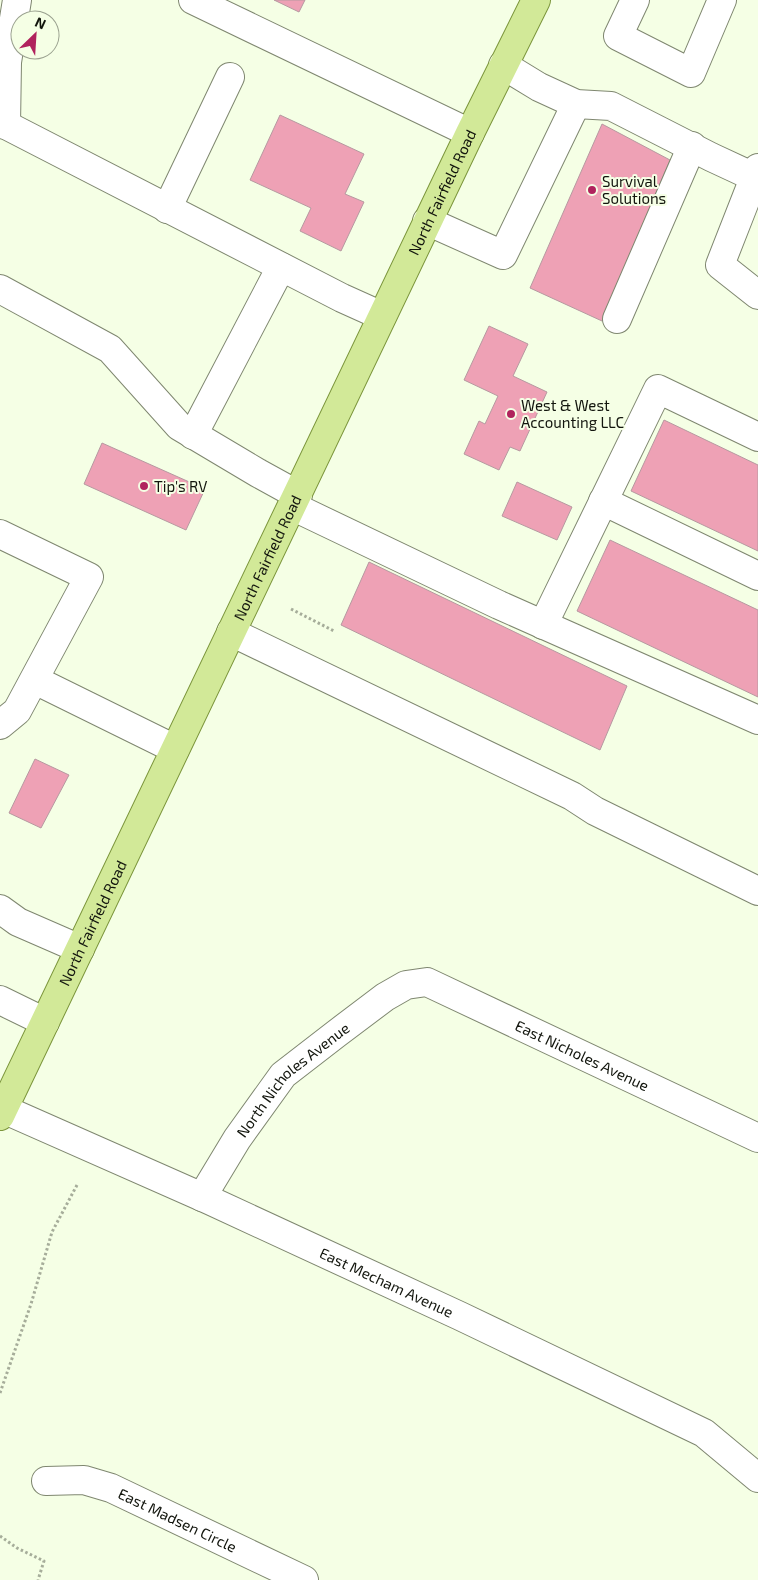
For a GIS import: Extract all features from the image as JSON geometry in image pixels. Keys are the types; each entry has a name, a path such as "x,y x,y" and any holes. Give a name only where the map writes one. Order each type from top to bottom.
{"main road":[{"name":"North Fairfield Road","path":"2,1113 427,221 536,0"}],"street":[{"path":"17,0 7,62 3,124 342,298 382,316"},
{"path":"193,0 470,133"},
{"path":"635,0 618,36 691,73 722,0"},
{"path":"503,65 539,87 576,104 611,106 711,157 756,172 720,265 758,294"},
{"path":"168,208 230,78"},
{"path":"427,221 503,255 576,104"},
{"path":"617,319 692,146"},
{"path":"193,435 281,267"},
{"path":"0,289 110,349 179,426 258,473 295,500 543,624 758,720"},
{"path":"543,624 658,389 758,437"},
{"path":"604,501 758,576"},
{"path":"0,534 89,577 17,711 0,726"},
{"path":"231,632 572,796 595,811 758,891"},
{"path":"35,680 176,749"},
{"path":"0,909 18,922 39,933 80,949"},
{"name":"East Nicholes Avenue","path":"406,985 427,982 758,1138"},
{"name":"North Nicholes Avenue","path":"202,1198 237,1139 283,1076 385,997 406,985"},
{"path":"0,1000 45,1022"},
{"name":"East Mecham Avenue","path":"2,1113 202,1198 460,1316 704,1433 758,1478"},
{"name":"East Madsen Circle","path":"46,1481 84,1480 111,1488 304,1580"}],"path":[{"path":"291,609 334,631"},
{"path":"0,1392 31,1304 52,1232 77,1185"},
{"path":"0,1536 17,1548 44,1561 38,1580"}],"building":[{"path":"274,0 305,0 299,12"},
{"path":"280,115 364,154 345,194 364,202 341,251 300,231 311,208 250,180"},
{"path":"602,124 670,160 602,321 530,288"},
{"path":"489,326 528,344 513,376 547,392 520,451 510,447 499,470 464,454 479,421 485,424 498,396 464,380"},
{"path":"664,420 758,465 758,551 631,491"},
{"name":"Tip's RV","path":"102,443 205,489 186,530 84,484"},
{"path":"517,482 572,507 557,540 502,516"},
{"path":"610,540 758,610 758,697 577,611"},
{"path":"369,562 627,686 600,750 341,625"},
{"path":"35,759 69,775 41,828 9,813"}],"place":[{"name":"Survival Solutions","path":"592,190"},
{"name":"West & West Accounting LLC","path":"511,414"},
{"name":"Tip's RV","path":"144,486"}]}
